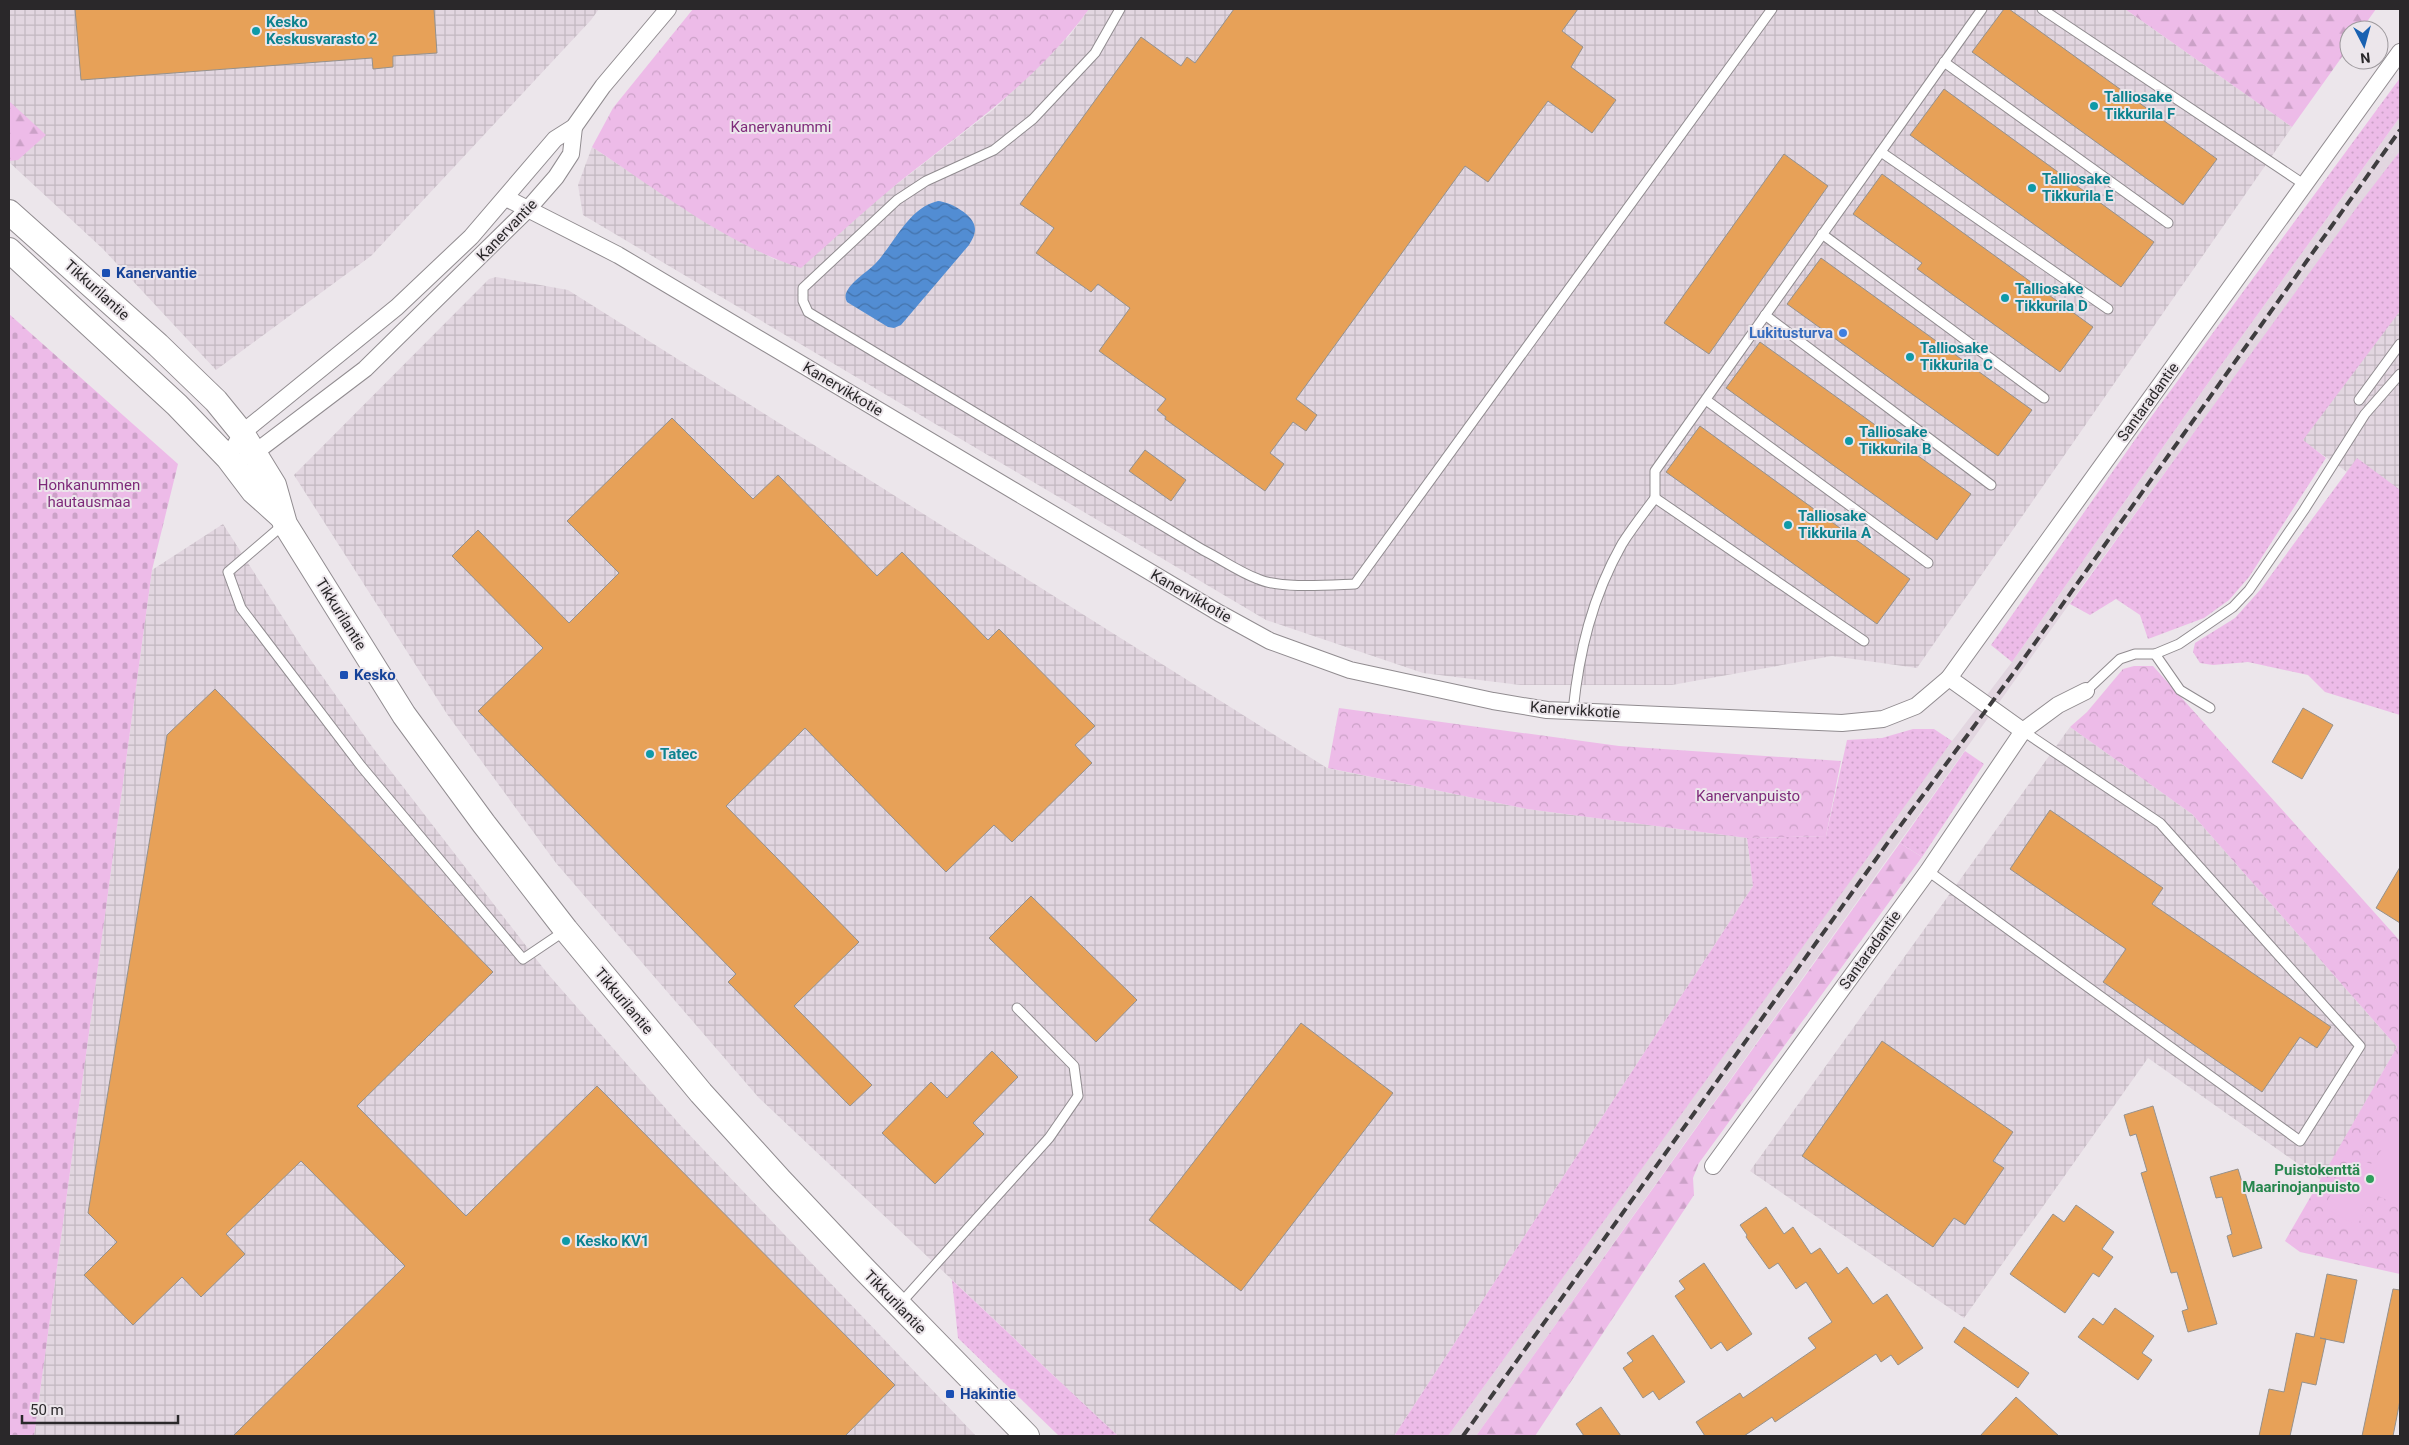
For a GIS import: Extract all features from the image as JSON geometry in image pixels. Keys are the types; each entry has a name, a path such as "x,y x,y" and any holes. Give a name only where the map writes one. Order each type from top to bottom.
{"main road":[{"name":"Tikkurilantie","path":"9,212 158,345 216,402 242,433 253,454 274,485 283,521"},
{"name":"Tikkurilantie","path":"9,250 177,405 228,458 254,491 283,521 404,715 484,824 566,930 701,1093 899,1306 1027,1436"}],"street":[{"name":"Kanervantie","path":"228,458 242,433 397,307 471,237 555,139 574,127 603,86 668,9"},
{"name":"Santaradantie","path":"1949,678 2400,52"},
{"name":"Kanervantie","path":"228,458 253,454 365,369 528,209 556,177 570,154 574,127"},
{"name":"Kanervikkotie","path":"506,198 618,255 1219,613 1270,641 1350,670 1412,685 1547,710 1842,722 1883,718 1916,706 1949,678"},
{"path":"1949,678 2024,731"},
{"name":"Santaradantie","path":"1714,1166 1928,871 2024,731 2058,705 2086,691"}],"lane":[{"path":"1120,9 1095,53 1033,119 994,150 926,181 897,200 803,288 803,301 808,312 1211,554 1259,580 1286,584 1326,585 1355,584 1772,9"},
{"path":"1573,711 1578,664 1593,606 1622,544 1655,498 1656,471 1982,9"},
{"path":"2042,9 2305,185"},
{"path":"1944,62 2168,222"},
{"path":"1881,152 2108,309"},
{"path":"1822,234 2044,398"},
{"path":"1765,315 1991,485"},
{"path":"2359,400 2400,344"},
{"path":"2086,691 2120,659 2135,654 2155,654 2179,644 2213,623 2233,607 2249,590 2304,510 2365,414 2400,374"},
{"path":"1706,400 1928,563"},
{"path":"1655,498 1864,641"},
{"path":"283,521 228,572 241,608 360,766 523,959 566,930"},
{"path":"2155,654 2180,690 2210,708"},
{"path":"1928,871 2300,1140 2360,1046 2160,823 2024,731"},
{"path":"899,1306 1049,1138 1078,1096 1074,1066 1017,1008"}],"shaded area":[{"path":"9,9 599,9 591,20 371,256 216,370 103,249 9,162"},
{"path":"1089,9 2125,9 2292,127 1917,668 1832,656 1672,685 1520,685 1423,673 1266,620 583,215 578,185 592,147 712,226 776,260 897,184 994,109 1070,35"},
{"path":"2400,117 2400,151 2085,582 1476,1436 1448,1436 1933,766 2012,662 2201,393"},
{"path":"496,277 568,290 1327,768 1527,809 1747,838 1753,886 1394,1436 1118,1436 759,1098 556,863 447,714 294,475 489,279"},
{"path":"2400,295 2400,515 2347,472 2293,434"},
{"path":"223,524 303,649 373,748 547,973 682,1127 976,1436 34,1436 152,570"},
{"path":"2070,727 2192,814 2397,1047 2321,1180 2148,1058 1964,1318 1750,1171"}],"green space":[{"name":"Kanervanummi","path":"693,9 1089,9 1069,35 1024,81 975,123 886,193 801,268 773,258 719,231 592,147 613,108"},
{"path":"2125,9 2376,9 2368,20 2339,20 2339,61 2292,127"},
{"path":"2400,78 2400,117 2201,393 2012,662 1991,645 2146,424"},
{"path":"9,101 46,135 18,160 9,161"},
{"path":"2400,151 2400,311 2303,440 2326,458 2249,577 2229,600 2204,618 2148,639 2140,615 2116,599 2090,615 2070,604 2357,207"},
{"name":"Honkanummen hautausmaa","path":"9,314 178,464 152,570 34,1436 9,1436"},
{"path":"2357,458 2400,490 2400,715 2325,692 2308,675 2248,662 2213,665 2200,663 2193,652 2195,643 2235,618 2260,590"},
{"path":"2134,666 2153,666 2400,941 2400,1274 2300,1252 2285,1241 2397,1047 2192,814 2070,727 2087,712 2123,669"},
{"name":"Kanervanpuisto","path":"1339,708 1619,746 1841,761 1826,836 1747,838 1527,809 1328,768"},
{"path":"1913,729 1934,729 1952,741 1448,1436 1394,1436 1753,886 1747,838 1826,836 1847,740 1882,738"},
{"path":"1965,751 1984,764 1922,857 1900,843"},
{"path":"1900,843 1922,857 1699,1163 1693,1178 1694,1195 1535,1436 1476,1436"},
{"name":"Puistokenttä Maarinojanpuisto","path":"2400,1125 2400,1206 2374,1194 2357,1226 2324,1207 2352,1156 2371,1164"},
{"path":"952,1280 1118,1436 1059,1436 958,1338"}],"water":[{"path":"938,201 949,204 966,214 974,224 974,235 969,245 901,325 894,328 888,327 847,302 846,295 850,287 882,256 910,218 918,211"}],"building":[{"name":"Kesko Keskusvarasto 2","path":"75,9 434,9 437,53 393,56 393,67 373,69 372,58 81,80"},
{"path":"1234,9 1578,9 1562,31 1583,47 1571,67 1616,100 1592,133 1548,101 1488,182 1465,166 1296,399 1317,415 1306,431 1293,422 1270,453 1284,464 1265,491 1165,419 1166,417 1157,410 1166,399 1099,351 1130,308 1098,284 1091,292 1036,253 1054,228 1020,204 1141,37 1181,66 1187,57 1195,63"},
{"name":"Talliosake Tikkurila F","path":"2004,9 2009,9 2217,159 2183,205 1972,52"},
{"name":"Talliosake Tikkurila E","path":"1944,89 2154,242 2121,287 1910,135"},
{"path":"1784,154 1828,186 1709,354 1664,323"},
{"name":"Talliosake Tikkurila D","path":"1882,174 2093,327 2060,372 1917,269 1922,263 1853,214"},
{"name":"Talliosake Tikkurila C","path":"1821,258 2032,410 1998,456 1787,304"},
{"name":"Talliosake Tikkurila B","path":"1760,342 1971,494 1937,540 1726,388"},
{"name":"Tatec","path":"672,418 753,499 778,475 877,576 902,552 988,640 999,629 1095,726 1075,745 1092,763 1012,842 994,825 946,872 805,728 726,806 859,942 794,1006 872,1085 850,1106 728,982 736,974 478,711 543,648 452,556 478,530 569,623 619,573 567,521"},
{"name":"Talliosake Tikkurila A","path":"1700,426 1910,579 1877,624 1666,472"},
{"path":"1145,450 1186,480 1171,501 1129,471"},
{"path":"215,689 493,972 357,1106 466,1216 597,1086 895,1385 845,1436 233,1436 405,1266 301,1161 226,1234 245,1254 201,1297 182,1277 133,1325 84,1275 117,1242 88,1213 167,735"},
{"path":"2303,708 2333,725 2302,779 2272,762"},
{"path":"2050,810 2163,888 2152,904 2331,1027 2317,1048 2300,1037 2262,1092 2103,982 2126,949 2010,869"},
{"path":"2400,867 2400,923 2376,908"},
{"path":"1031,896 1137,1000 1096,1042 989,938"},
{"path":"1301,1023 1393,1093 1241,1291 1149,1220"},
{"path":"1882,1041 2013,1132 1993,1161 2004,1168 1965,1225 1954,1218 1933,1247 1802,1156"},
{"path":"992,1051 1018,1077 973,1123 984,1134 935,1184 882,1133 931,1082 947,1098"},
{"path":"2153,1106 2217,1324 2188,1332 2182,1311 2188,1309 2177,1272 2171,1273 2141,1173 2147,1171 2136,1134 2130,1136 2124,1115"},
{"path":"2238,1169 2262,1248 2233,1257 2227,1236 2232,1234 2222,1197 2216,1198 2210,1177"},
{"path":"2076,1205 2114,1232 2102,1249 2113,1257 2099,1277 2093,1273 2065,1313 2010,1274 2053,1214 2064,1222"},
{"path":"1766,1207 1784,1234 1793,1227 1811,1254 1820,1248 1838,1274 1847,1267 1873,1304 1887,1294 1923,1348 1898,1365 1891,1355 1881,1362 1876,1354 1775,1422 1772,1417 1744,1436 1705,1436 1696,1422 1740,1393 1743,1398 1816,1348 1808,1338 1832,1322 1806,1282 1796,1289 1778,1263 1769,1269 1746,1237 1747,1235 1740,1225"},
{"path":"1704,1263 1752,1334 1727,1351 1721,1342 1711,1349 1675,1296 1685,1289 1679,1281"},
{"path":"2327,1274 2357,1280 2344,1343 2326,1339 2316,1385 2302,1382 2290,1436 2259,1436 2269,1389 2284,1392 2296,1333 2314,1337"},
{"path":"2393,1289 2400,1290 2400,1400 2393,1436 2362,1436"},
{"path":"2115,1308 2154,1336 2142,1353 2152,1360 2138,1380 2078,1337 2093,1318 2103,1325"},
{"path":"1964,1327 2029,1373 2018,1388 1954,1342"},
{"path":"1653,1335 1685,1382 1659,1400 1653,1391 1643,1398 1623,1368 1633,1361 1627,1353"},
{"path":"2016,1397 2059,1436 1980,1436"},
{"path":"1601,1407 1621,1436 1584,1436 1576,1424"}],"railway":[{"path":"1463,1436 1889,841 2015,671 2400,130"}],"place":[{"name":"Kesko Keskusvarasto 2","path":"256,31"},
{"name":"Talliosake Tikkurila F","path":"2094,106"},
{"name":"Talliosake Tikkurila E","path":"2032,188"},
{"name":"Kanervantie","path":"106,273"},
{"name":"Talliosake Tikkurila D","path":"2005,298"},
{"name":"Lukitusturva","path":"1843,333"},
{"name":"Talliosake Tikkurila C","path":"1910,357"},
{"name":"Talliosake Tikkurila B","path":"1849,441"},
{"name":"Talliosake Tikkurila A","path":"1788,525"},
{"name":"Kesko","path":"344,675"},
{"name":"Tatec","path":"650,754"},
{"name":"Puistokenttä Maarinojanpuisto","path":"2370,1179"},
{"name":"Kesko KV1","path":"566,1241"},
{"name":"Hakintie","path":"950,1394"}]}
